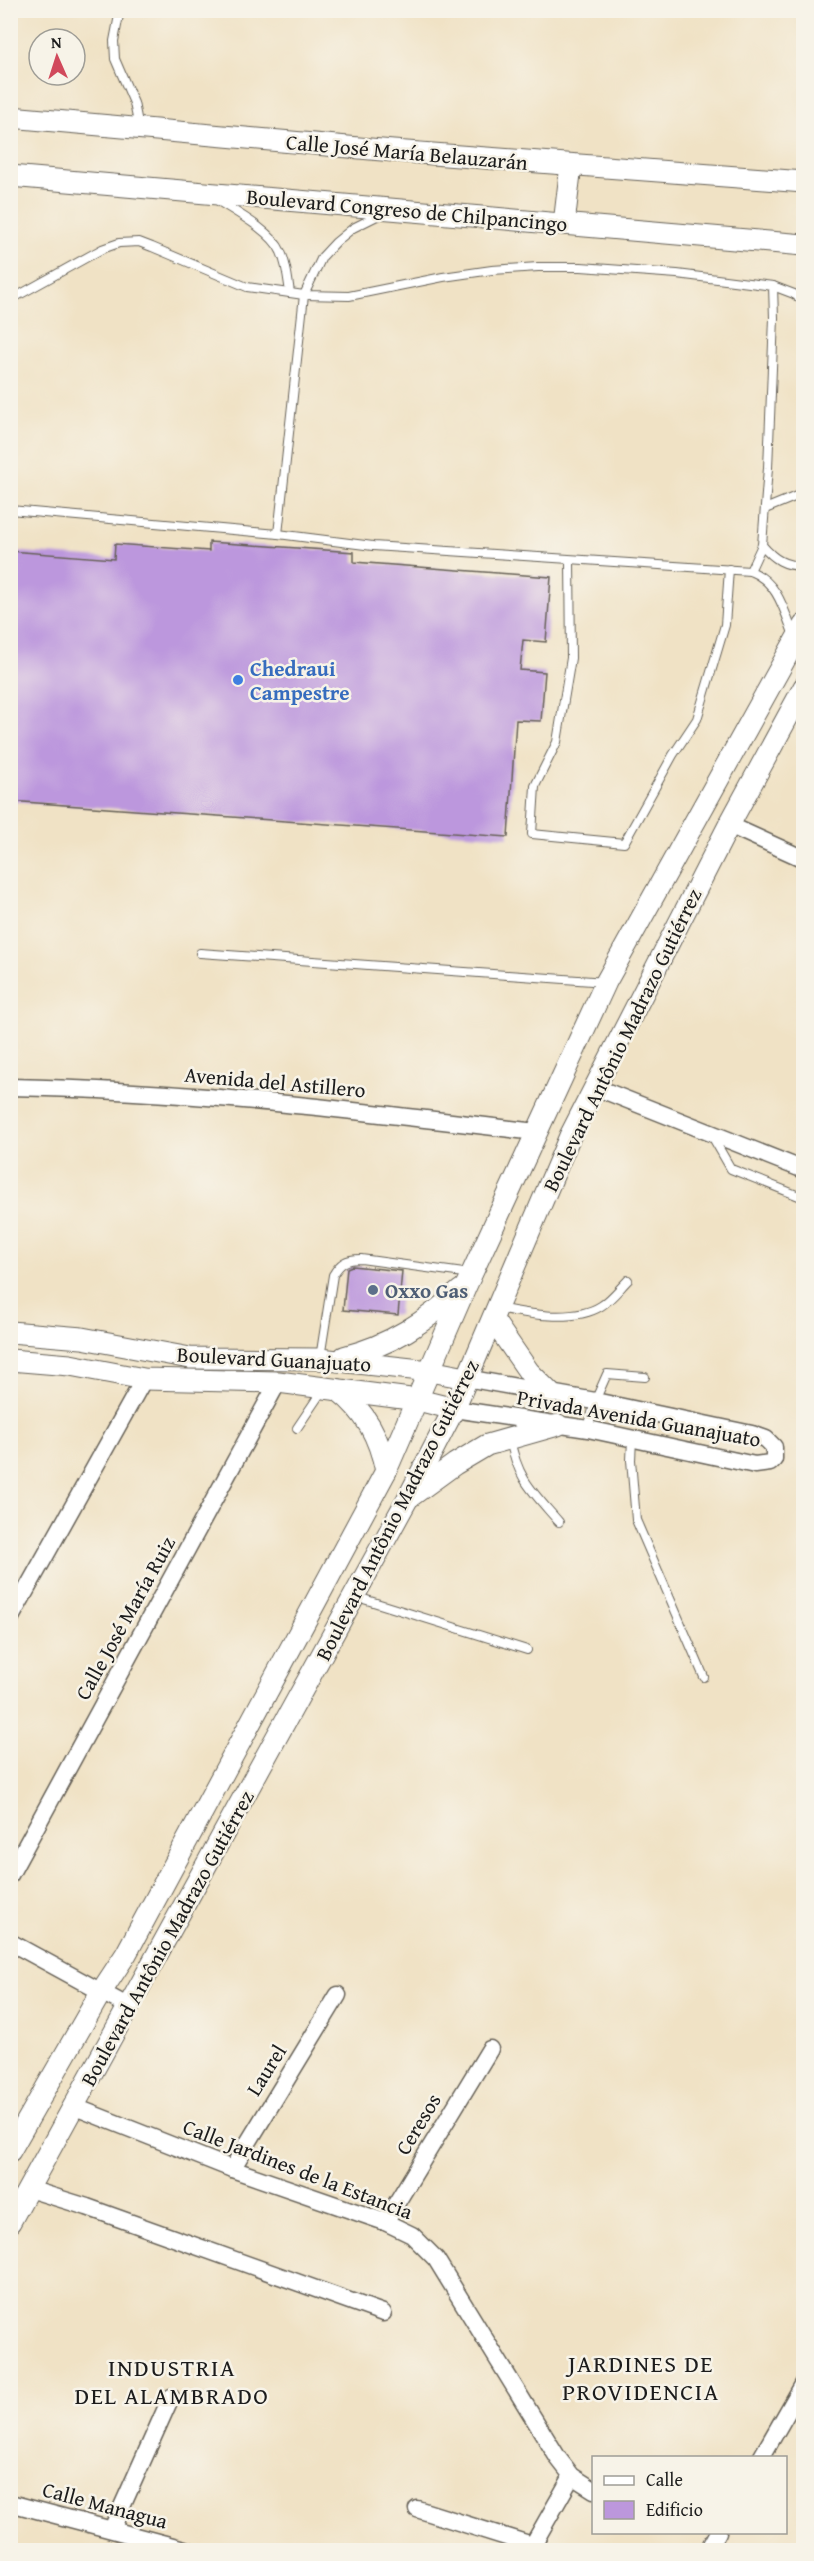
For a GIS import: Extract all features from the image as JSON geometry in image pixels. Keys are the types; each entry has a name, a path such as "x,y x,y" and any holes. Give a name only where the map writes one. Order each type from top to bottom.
{"street":[{"name":"Calle José María Belauzarán","path":"10,117 571,165 804,182"},
{"path":"564,224 571,165"},
{"name":"Boulevard Congreso de Chilpancingo","path":"10,176 804,245"},
{"name":"Boulevard Antônio Madrazo Gutiérrez","path":"10,2151 101,1992 126,1954 386,1471 469,1280 606,982 800,632"},
{"name":"Boulevard Antônio Madrazo Gutiérrez","path":"10,2222 408,1498 454,1409 570,1136 729,825 804,687"},
{"path":"729,825 804,859"},
{"name":"Avenida del Astillero","path":"10,1087 299,1104 536,1132"},
{"path":"596,1087 804,1170"},
{"path":"327,1359 381,1346 402,1335 439,1310 469,1280"},
{"path":"495,1314 529,1372 550,1393"},
{"name":"Boulevard Guanajuato","path":"10,1332 82,1338 190,1358 327,1359 430,1371 466,1378"},
{"name":"Boulevard Guanajuato","path":"10,1360 70,1365 144,1379 278,1382 418,1400 454,1409"},
{"name":"Privada Avenida Guanajuato","path":"454,1409 588,1429 755,1465 770,1463 775,1454 770,1442 752,1434 595,1401 466,1378"},
{"path":"10,1619 144,1379"},
{"name":"Calle José María Ruiz","path":"10,1875 278,1382"},
{"path":"331,1389 353,1401 372,1426 386,1471"},
{"path":"408,1498 472,1453 510,1437 558,1425"},
{"path":"10,1942 129,2007"},
{"name":"Laurel","path":"232,2169 338,1995"},
{"name":"Ceresos","path":"385,2222 490,2049"},
{"name":"Calle Jardines de la Estancia","path":"75,2107 232,2169 385,2222 412,2235 436,2259 572,2476 592,2489"},
{"path":"29,2189 87,2206 383,2313"},
{"path":"762,2456 803,2386"},
{"path":"112,2529 171,2397"},
{"path":"417,2509 531,2548 572,2476"},
{"name":"Calle Managua","path":"10,2503 188,2550"},
{"path":"708,2550 715,2534"}],"lane":[{"path":"120,10 114,41 115,59 134,103 139,128"},
{"path":"208,194 251,223 280,249 287,268 290,293"},
{"path":"278,534 304,295 322,257 336,242 353,228 389,210"},
{"path":"10,300 102,249 119,243 139,242 247,287 304,295 349,296 443,277 492,270 538,267 642,271 752,282 773,286 794,294 804,302"},
{"path":"750,571 762,544 765,508 774,318 773,286"},
{"path":"765,508 804,493"},
{"path":"10,510 278,534 372,546 750,571 763,576 774,588 800,632"},
{"path":"762,544 773,558 786,564 804,566"},
{"path":"570,560 571,658 557,742 535,786 532,834 624,843 697,719 725,625 729,569"},
{"path":"200,953 606,982"},
{"path":"710,1133 731,1169 804,1198"},
{"path":"327,1359 333,1275 339,1265 346,1261 361,1259 404,1263 469,1280"},
{"path":"495,1314 582,1314 602,1306 628,1280"},
{"path":"588,1429 595,1401 607,1374 645,1377"},
{"path":"297,1428 331,1389"},
{"path":"510,1437 514,1460 526,1484 559,1522"},
{"path":"632,1439 631,1460 636,1520 704,1677"},
{"path":"354,1596 527,1650"}],"building":[{"path":"209,542 354,552 354,562 551,577 546,642 523,640 520,670 545,672 541,721 516,720 508,837 10,801 10,551 114,559 115,544 209,551"},
{"name":"Oxxo Gas","path":"352,1266 402,1271 398,1315 343,1310 347,1268"}],"place":[{"name":"Chedraui Campestre","path":"238,680"},
{"name":"Oxxo Gas","path":"373,1290"}],"district":[{"name":"JARDINES DE PROVIDENCIA","path":"641,2377"},
{"name":"INDUSTRIA DEL ALAMBRADO","path":"172,2381"}]}
